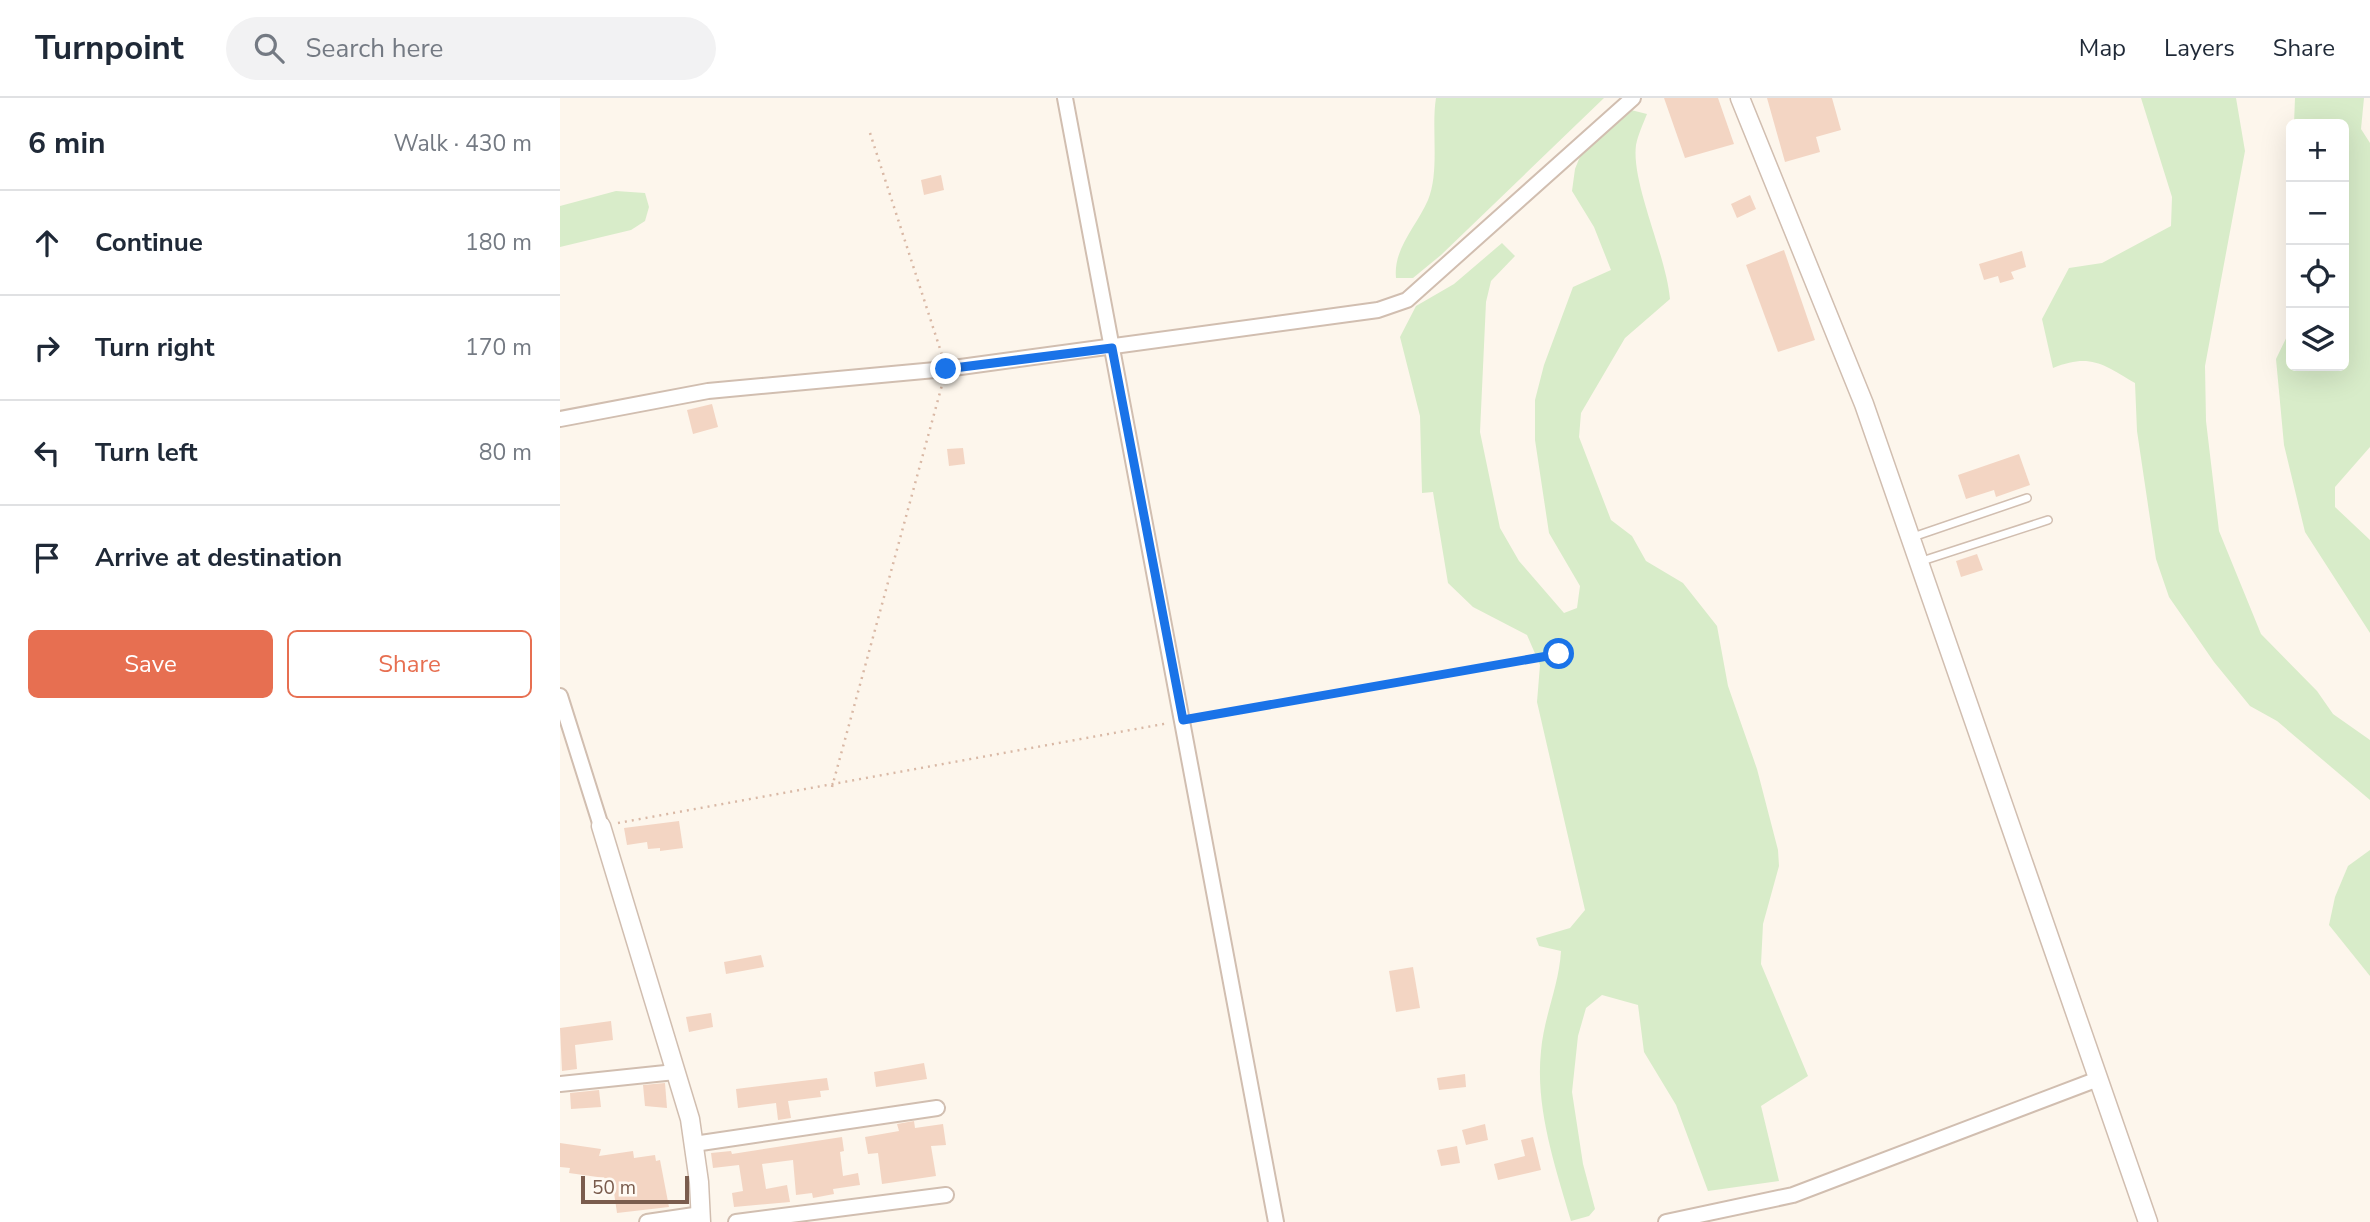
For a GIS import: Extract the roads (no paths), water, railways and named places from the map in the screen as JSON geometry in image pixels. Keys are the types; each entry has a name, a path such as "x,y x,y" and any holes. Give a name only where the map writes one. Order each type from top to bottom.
{"street":[{"path":"1065,98 1276,1222"},
{"path":"560,419 708,391 946,369 1378,310 1407,300 1633,98"},
{"path":"1740,98 1864,404 2148,1222"},
{"path":"560,696 690,1119 701,1218 648,1222"},
{"path":"560,1084 675,1072"},
{"path":"1666,1222 1793,1195 2098,1079"},
{"path":"694,1144 937,1108"},
{"path":"736,1222 946,1195"}],"lane":[{"path":"1910,538 2027,498"},
{"path":"1918,562 2048,520"}]}
